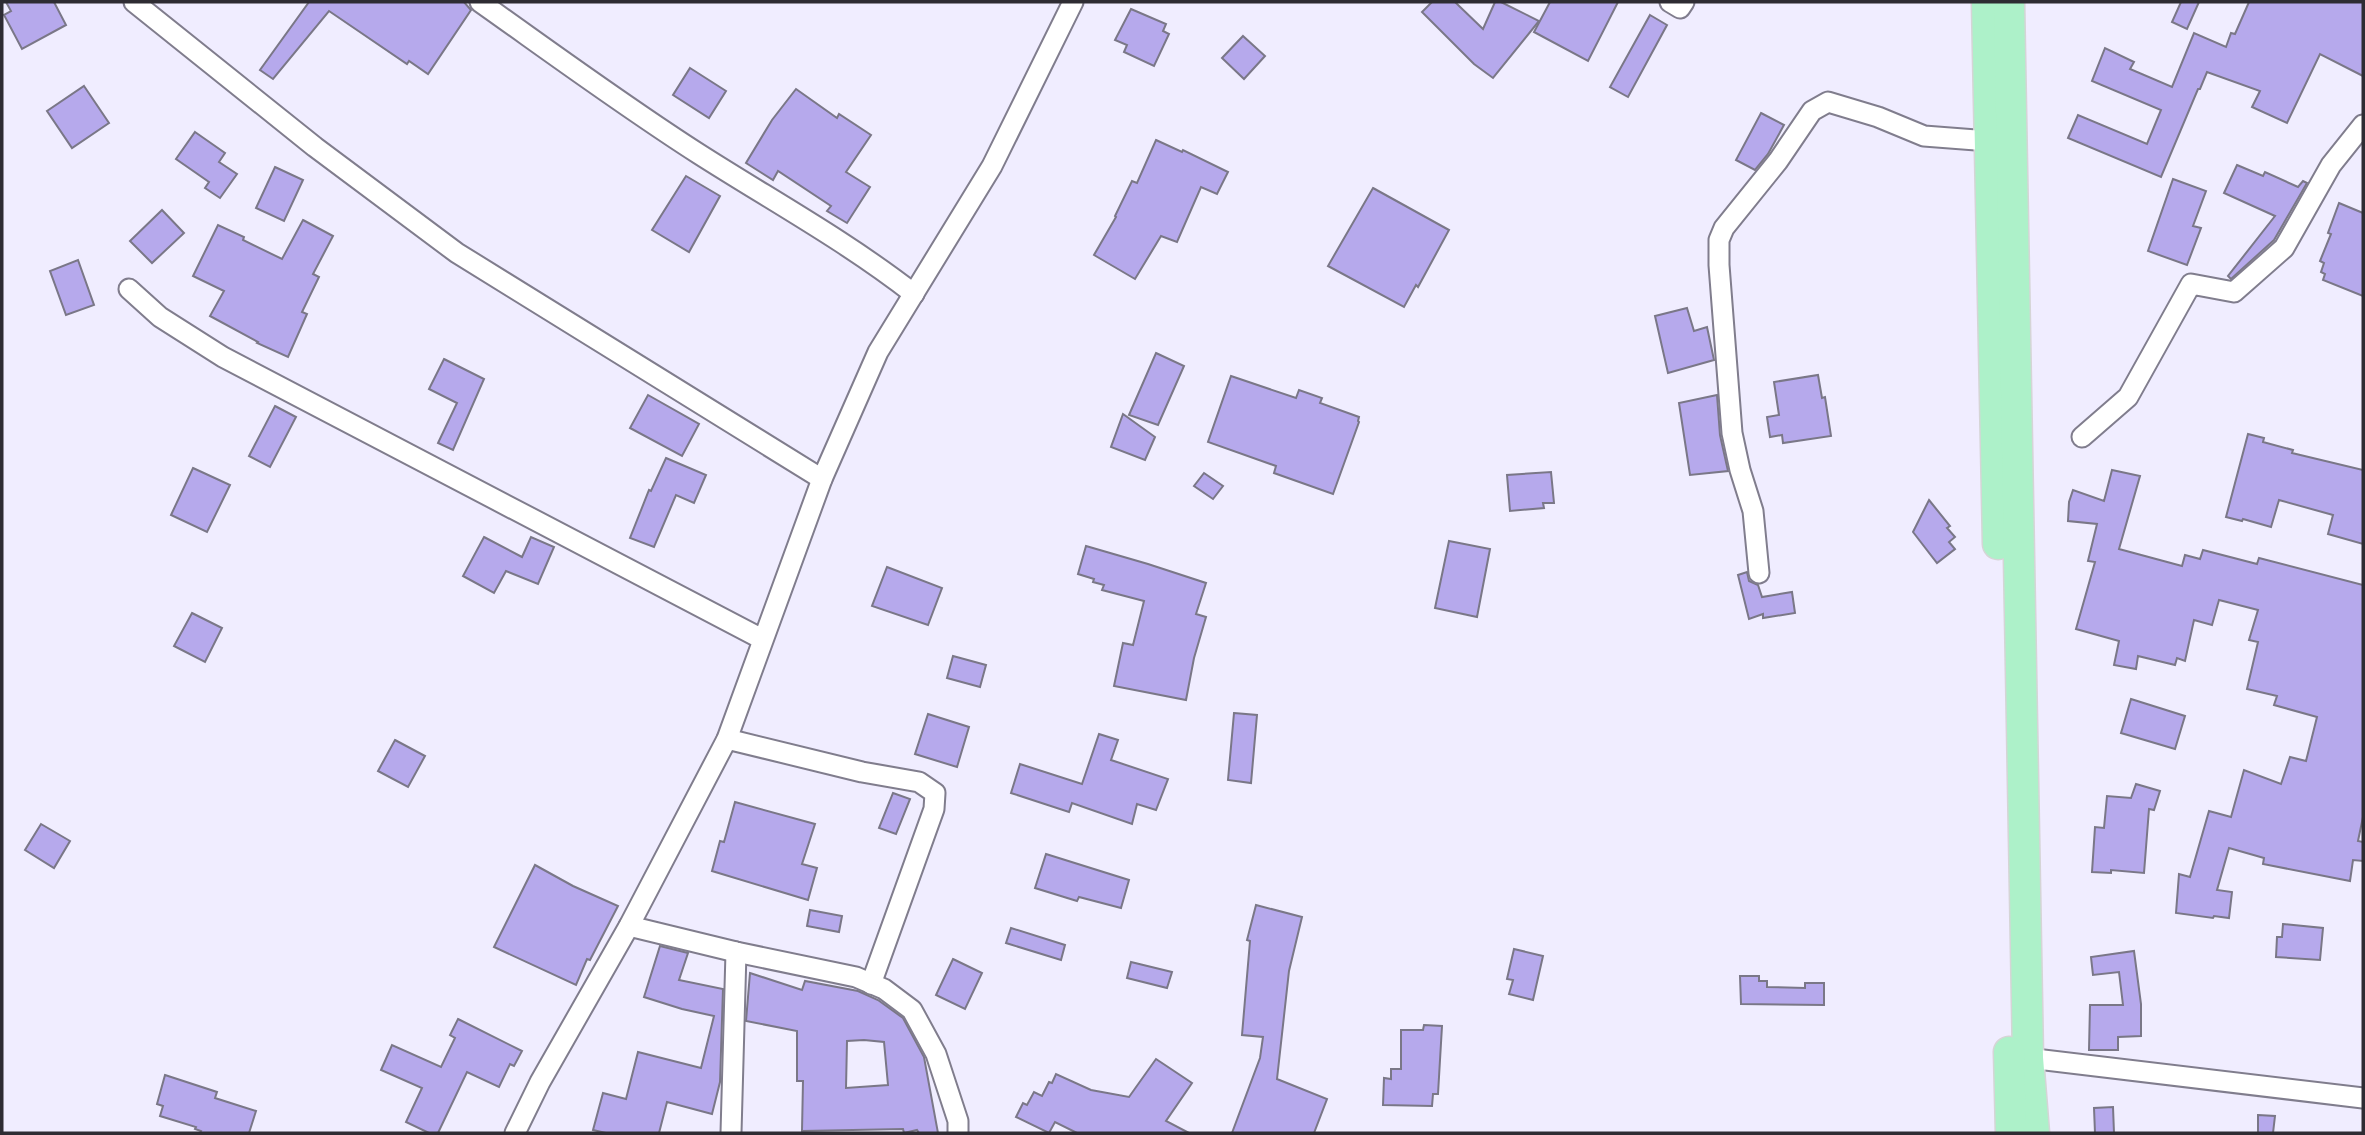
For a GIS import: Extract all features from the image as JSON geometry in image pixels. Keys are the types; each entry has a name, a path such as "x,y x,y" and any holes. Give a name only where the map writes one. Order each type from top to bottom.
{"main road":[{"path":"1987,2 2011,1133"},
{"path":"2009,2 2028,1058 2035,1133"}],"street":[{"path":"134,2 316,147 457,253 822,479"},
{"path":"480,2 610,95 875,263 914,293"},
{"path":"515,1133 540,1082 629,926 727,739 822,479 878,352 992,166 1073,2"},
{"path":"1671,2 1680,8 1684,2"},
{"path":"1759,573 1753,511 1740,471 1732,433 1719,265 1720,240 1724,228 1779,161 1812,111 1821,104 1828,102 1878,117 1924,136 1989,141"},
{"path":"2082,437 2128,397 2191,284 2234,292 2284,248 2331,165 2363,125"},
{"path":"129,289 160,317 223,357 762,639"},
{"path":"727,739 862,772 919,782 935,793 934,809 871,984"},
{"path":"629,926 856,977 884,989 912,1010 936,1054 958,1121 958,1133"},
{"path":"731,1133 736,952"},
{"path":"2028,1058 2363,1098"}],"building":[{"path":"6,2 54,2 66,25 22,49 4,15 11,11"},
{"path":"309,2 464,2 471,10 428,74 409,61 407,64 329,11 273,79 260,70"},
{"path":"1432,2 1455,2 1483,29 1495,2 1501,2 1539,21 1493,78 1474,64 1422,12"},
{"path":"1550,2 1618,2 1588,61 1534,32"},
{"path":"2181,2 2199,2 2187,29 2172,22"},
{"path":"2249,2 2363,2 2363,76 2320,54 2287,123 2252,107 2260,91 2207,72 2161,177 2068,138 2078,115 2147,144 2161,110 2092,81 2105,48 2134,62 2130,69 2172,87 2194,33 2226,47"},
{"path":"1131,9 1166,24 1163,31 1169,34 1154,66 1124,52 1127,45 1115,40"},
{"path":"1650,15 1667,25 1628,97 1610,87"},
{"path":"1243,36 1265,56 1244,79 1222,58"},
{"path":"690,68 726,91 709,118 673,95"},
{"path":"84,86 109,123 72,148 47,111"},
{"path":"796,89 837,118 839,114 871,135 846,172 870,187 847,223 827,211 831,206 778,171 773,180 746,163 772,120"},
{"path":"1761,113 1784,125 1768,154 1755,170 1736,160"},
{"path":"195,132 225,153 219,162 237,174 220,198 205,188 209,182 176,159"},
{"path":"1156,140 1228,172 1217,194 1201,187 1177,242 1161,236 1135,279 1094,255 1116,217 1132,181 1137,183"},
{"path":"2237,165 2263,176 2265,172 2298,187 2303,181 2307,183 2274,240 2231,279 2228,276 2275,216 2224,193"},
{"path":"275,167 303,180 284,221 256,208"},
{"path":"686,176 720,196 689,252 652,230"},
{"path":"2173,179 2206,191 2193,226 2201,228 2187,265 2148,251"},
{"path":"1373,188 1449,230 1404,307 1328,266"},
{"path":"2339,203 2363,213 2363,296 2323,280 2325,274 2321,272 2324,263 2320,261"},
{"path":"162,210 184,233 152,263 130,241"},
{"path":"303,220 333,236 313,274 319,277 302,312 307,314 288,357 210,316 224,291 193,276 218,225 282,259"},
{"path":"78,260 94,305 66,315 50,271"},
{"path":"1687,308 1694,331 1707,327 1714,360 1668,373 1655,316"},
{"path":"1156,353 1184,366 1158,425 1129,415"},
{"path":"444,359 484,379 453,450 438,443 457,403 429,389"},
{"path":"1818,375 1822,398 1825,397 1831,436 1783,443 1782,435 1770,437 1767,417 1779,415 1774,382"},
{"path":"1231,376 1296,398 1299,390 1322,398 1320,403 1359,417 1333,494 1274,473 1276,466 1208,442"},
{"path":"648,395 699,424 682,456 630,428"},
{"path":"1717,395 1720,435 1728,471 1690,475 1679,403"},
{"path":"275,406 296,417 270,467 249,456"},
{"path":"1123,414 1155,437 1145,460 1111,447"},
{"path":"2248,434 2264,438 2263,442 2293,450 2292,453 2363,470 2363,544 2328,534 2333,515 2279,500 2271,527 2226,517"},
{"path":"666,458 706,475 694,503 676,495 654,547 630,538 649,490 651,491"},
{"path":"193,468 230,485 207,532 171,515"},
{"path":"2112,470 2140,476 2119,549 2182,566 2185,555 2200,559 2203,550 2257,564 2259,558 2363,585 2363,817 2358,841 2363,842 2363,861 2353,860 2350,881 2263,864 2264,858 2229,848 2217,890 2232,892 2229,918 2176,913 2179,874 2190,877 2209,811 2231,817 2244,770 2281,784 2290,757 2306,761 2317,717 2274,705 2277,696 2247,689 2258,642 2249,640 2258,610 2219,600 2212,625 2194,620 2185,661 2177,658 2175,665 2138,656 2136,669 2114,665 2119,641 2076,629 2095,562 2088,561 2097,524 2068,521 2069,502 2073,490 2104,501"},
{"path":"1551,472 1554,503 1543,503 1544,508 1510,511 1507,475"},
{"path":"1204,473 1223,486 1213,499 1194,486"},
{"path":"1929,500 1950,526 1947,528 1955,537 1949,542 1955,549 1937,563 1913,532"},
{"path":"484,537 522,557 531,537 554,547 538,584 506,571 494,593 463,576"},
{"path":"1449,541 1490,549 1477,617 1435,608"},
{"path":"1086,546 1206,583 1196,614 1206,617 1186,700 1114,686 1123,643 1133,645 1144,601 1102,590 1104,585 1078,574"},
{"path":"887,567 942,588 928,625 872,606"},
{"path":"1747,572 1749,581 1758,585 1762,597 1792,592 1795,613 1763,618 1763,614 1749,619 1738,575"},
{"path":"192,613 222,628 205,662 174,646"},
{"path":"953,656 986,665 980,687 947,678"},
{"path":"2131,699 2185,716 2175,749 2121,733"},
{"path":"1234,713 1257,715 1251,783 1228,780"},
{"path":"928,714 969,727 957,767 915,754"},
{"path":"1099,734 1118,740 1111,760 1168,779 1156,810 1137,804 1132,824 1072,803 1069,812 1011,793 1020,764 1082,784"},
{"path":"395,740 425,756 408,787 378,771"},
{"path":"2136,784 2160,791 2154,810 2149,809 2144,873 2111,870 2111,873 2092,872 2095,827 2104,828 2107,796 2131,798"},
{"path":"893,793 910,799 896,834 879,828"},
{"path":"735,802 815,824 802,864 817,868 808,900 712,871 720,841 724,842"},
{"path":"41,824 70,841 54,868 25,850"},
{"path":"1046,854 1129,880 1121,908 1079,897 1077,901 1035,888"},
{"path":"535,865 618,906 590,960 587,959 576,985 494,947"},
{"path":"1256,905 1302,917 1289,971 1277,1079 1327,1099 1314,1133 1232,1133 1260,1058 1263,1037 1242,1035 1250,941 1247,940"},
{"path":"810,910 842,916 839,932 807,926"},
{"path":"2283,924 2323,928 2320,960 2276,957 2277,937 2282,937"},
{"path":"1011,928 1065,945 1061,960 1006,943"},
{"path":"660,946 688,953 679,980 723,989 720,1082 712,1114 667,1102 659,1133 606,1133 593,1130 603,1093 626,1099 638,1052 701,1068 714,1016 644,997"},
{"path":"1514,949 1543,956 1533,1000 1509,994 1513,980 1507,979"},
{"path":"2134,951 2141,1004 2141,1036 2118,1037 2118,1050 2089,1050 2090,1005 2123,1005 2119,972 2093,975 2091,957"},
{"path":"953,959 982,973 965,1009 936,995"},
{"path":"1131,962 1172,972 1167,988 1127,978"},
{"path":"750,973 802,990 805,981 858,991 878,1000 903,1018 924,1057 938,1133 919,1133 917,1130 904,1133 903,1129 802,1131 803,1081 797,1081 797,1031 746,1021","holes":["847,1041 884,1042 888,1085 846,1088"]},
{"path":"1740,976 1759,976 1759,981 1767,981 1767,987 1805,988 1805,983 1824,983 1824,1005 1741,1004"},
{"path":"458,1019 522,1051 514,1066 510,1064 499,1087 467,1072 438,1133 429,1133 406,1122 422,1088 381,1070 392,1045 441,1067 455,1038 450,1035"},
{"path":"1424,1025 1442,1026 1438,1094 1433,1094 1432,1106 1383,1105 1384,1078 1391,1079 1391,1069 1401,1069 1401,1030 1423,1030"},
{"path":"1156,1059 1192,1083 1166,1121 1189,1133 1077,1133 1055,1122 1049,1133 1016,1117 1023,1103 1027,1105 1034,1092 1042,1096 1056,1074 1091,1090 1129,1097"},
{"path":"165,1075 217,1092 215,1098 256,1111 249,1133 200,1133 196,1127 160,1116 163,1106 157,1104"},
{"path":"2113,1107 2114,1133 2095,1133 2094,1108"},
{"path":"2258,1115 2275,1116 2273,1133 2258,1133"}]}
